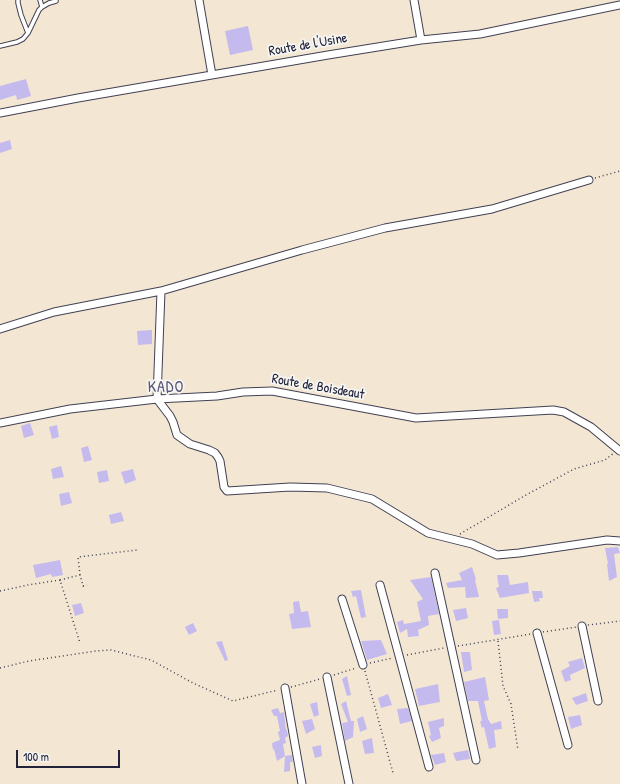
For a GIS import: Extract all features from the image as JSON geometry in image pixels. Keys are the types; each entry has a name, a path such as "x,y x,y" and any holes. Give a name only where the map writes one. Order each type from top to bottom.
{"street":[{"path":"199,0 212,75"},
{"path":"414,0 421,40"},
{"name":"Route de l'Usine","path":"0,113 328,54 421,40 480,34 620,5"},
{"path":"0,329 54,312 161,291 302,250 385,228 492,209 589,180"},
{"path":"161,291 158,399 170,416 177,435 190,444 215,453 220,461 224,487 227,491 290,487 326,488 372,499 428,533 472,544 497,555 607,540 620,541"},
{"name":"Route de Boisdeaut","path":"0,424 70,409 158,399 272,391 416,418 553,410 564,412 591,428 619,450"},
{"path":"435,573 476,760"},
{"path":"380,585 429,767"},
{"path":"342,599 361,666"},
{"path":"582,626 598,701"},
{"path":"537,633 568,745"},
{"path":"327,677 349,784"},
{"path":"284,688 302,784"}],"lane":[{"path":"18,0 21,15 28,33"},
{"path":"40,0 42,7"},
{"path":"0,46 23,39 28,33 39,10 49,3 56,1"}],"path":[{"path":"589,180 620,171"},
{"path":"452,539 526,495 574,469 605,460 619,450"},
{"path":"87,585 83,586 78,557 137,550"},
{"path":"0,591 80,575"},
{"path":"60,580 80,643"},
{"path":"458,646 620,621"},
{"path":"498,640 503,686 511,704 518,750"},
{"path":"407,655 450,647"},
{"path":"0,668 29,661 111,650 151,660 193,683 233,701 327,677 392,658"},
{"path":"361,666 392,773"}],"building":[{"path":"248,26 253,50 230,55 225,31"},
{"path":"26,79 31,96 17,100 16,95 0,100 0,86"},
{"path":"10,140 12,149 0,153 0,143"},
{"path":"152,330 152,344 138,345 137,331"},
{"path":"30,423 34,435 24,438 21,426"},
{"path":"57,425 59,437 52,439 49,427"},
{"path":"88,446 92,460 84,462 81,448"},
{"path":"61,466 64,477 53,479 51,469"},
{"path":"133,469 136,480 125,484 121,472"},
{"path":"107,470 109,481 99,483 97,472"},
{"path":"69,492 72,503 61,506 59,494"},
{"path":"121,512 124,521 111,524 109,515"},
{"path":"618,547 620,553 614,554 617,577 609,581 605,548"},
{"path":"60,560 63,575 52,577 51,574 36,578 33,565"},
{"path":"472,567 479,597 466,598 465,587 448,588 446,583 462,580 459,573"},
{"path":"497,575 508,575 510,585 528,582 529,593 500,598 496,588 499,587"},
{"path":"431,577 439,614 428,616 429,625 418,630 419,636 408,637 407,629 400,633 397,622 403,620 404,624 421,621 417,602 423,599 410,580"},
{"path":"361,590 366,617 361,618 356,596 353,597 351,591"},
{"path":"532,591 542,591 543,598 539,598 540,601 534,602"},
{"path":"299,601 301,612 308,611 311,627 292,629 289,614 294,613 293,602"},
{"path":"81,603 84,613 75,616 72,605"},
{"path":"466,608 468,618 456,621 453,610"},
{"path":"497,609 508,609 508,618 498,619"},
{"path":"499,620 501,634 494,635 492,621"},
{"path":"193,623 197,631 189,635 185,627"},
{"path":"381,640 387,654 367,660 361,641"},
{"path":"222,641 228,660 225,661 216,642"},
{"path":"461,652 470,652 472,670 464,672"},
{"path":"582,658 585,668 570,675 571,680 565,682 561,671 570,666 568,662"},
{"path":"347,676 351,695 347,696 342,679"},
{"path":"485,677 489,700 484,701 488,719 491,724 501,721 502,729 494,730 496,747 489,749 484,727 482,728 480,721 482,721 478,701 468,701 464,682"},
{"path":"438,684 440,702 419,706 415,689"},
{"path":"586,693 588,701 576,705 572,698"},
{"path":"388,694 392,705 381,708 378,698"},
{"path":"346,701 351,721 354,721 353,737 345,741 342,723 348,722 341,704"},
{"path":"317,702 319,715 314,717 310,704"},
{"path":"278,708 280,713 284,712 288,736 285,738 286,743 283,744 285,756 277,761 272,743 280,740 278,732 280,731 277,716 274,716 271,710"},
{"path":"408,708 412,721 400,724 397,709"},
{"path":"580,715 582,725 571,729 568,717"},
{"path":"363,716 367,729 360,732 357,719"},
{"path":"444,718 444,726 439,728 441,738 432,742 429,736 431,735 428,722"},
{"path":"312,719 315,729 306,734 302,721"},
{"path":"372,738 374,753 365,754 362,741"},
{"path":"321,745 322,756 315,758 312,747"},
{"path":"468,750 470,759 456,761 453,753"},
{"path":"444,753 446,762 435,765 431,755"},
{"path":"292,755 293,762 290,762 290,771 284,772 285,756"}],"district":[{"name":"KADO","path":"166,388"}]}
